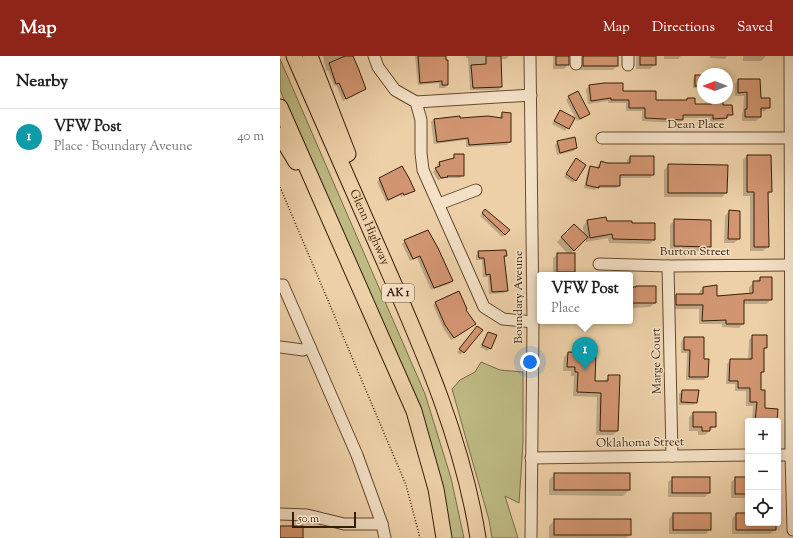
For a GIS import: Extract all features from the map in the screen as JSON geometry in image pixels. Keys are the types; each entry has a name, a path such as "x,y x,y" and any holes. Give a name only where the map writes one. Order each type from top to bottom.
{"highway":[{"name":"Glenn Highway","path":"294,56 420,342 460,458 474,511 478,538"},
{"path":"310,56 420,342"},
{"name":"AK 1","path":"280,107 326,208 414,411 436,489 444,538"},
{"path":"280,135 326,208"}],"street":[{"path":"374,56 378,67 395,90 416,102 531,95"},
{"name":"Boundary Aveune","path":"530,56 533,322 531,538"},
{"path":"790,56 793,530"},
{"path":"416,102 421,120 421,153 423,170 484,307 503,319 533,322"},
{"name":"Dean Place","path":"602,138 791,138"},
{"path":"439,204 476,190"},
{"name":"Burton Street","path":"599,264 668,266 791,265"},
{"name":"Marge Court","path":"668,266 672,456"},
{"path":"282,290 310,347 357,455 386,538"},
{"path":"280,348 303,350 310,347"},
{"path":"781,455 792,455"},
{"name":"Oklahoma Street","path":"532,458 745,456"},
{"path":"280,514 307,515 344,524 382,524"}],"path":[{"path":"280,187 406,485 420,538"}],"shaded area":[{"path":"280,59 425,394 451,478 464,538 450,538 414,396 280,90"},
{"path":"481,362 500,370 523,372 523,443 519,503 505,496 518,538 492,538 489,520 452,389 460,380 475,372"}],"building":[{"path":"345,56 353,56 366,89 346,99 339,83 336,84 329,63"},
{"path":"418,56 446,56 446,60 448,60 448,85 442,85 442,81 420,83"},
{"path":"486,56 501,56 502,87 473,88 471,65 486,64"},
{"path":"556,56 569,56 569,65 556,65"},
{"path":"583,56 618,56 618,66 583,66"},
{"path":"640,56 656,56 656,65 640,65"},
{"path":"695,75 697,75 697,86 695,86"},
{"path":"738,79 760,79 761,98 770,98 770,108 761,108 761,117 745,117 745,109 747,109 747,92 738,93"},
{"path":"623,83 623,91 656,91 656,100 687,100 687,98 695,98 695,104 732,105 733,115 727,115 727,118 713,119 713,115 683,115 683,120 645,118 645,108 629,108 629,100 611,100 611,98 591,101 589,85"},
{"path":"578,91 590,114 580,119 568,96"},
{"path":"560,110 575,118 569,129 554,121"},
{"path":"502,112 511,113 511,142 469,145 468,138 437,142 434,119 460,116 460,118 488,116 502,118"},
{"path":"575,137 577,148 560,153 557,141"},
{"path":"454,154 464,154 464,176 447,176 448,177 441,178 435,168 440,166 439,162 454,158"},
{"path":"747,155 771,155 772,192 768,192 769,247 754,247 754,192 747,192"},
{"path":"630,156 654,156 654,175 620,175 620,186 599,186 599,188 586,185 590,166 599,168 601,161 607,163 630,163"},
{"path":"576,158 586,165 576,181 566,174"},
{"path":"668,164 728,165 727,193 668,193"},
{"path":"402,166 415,191 404,195 403,193 388,200 379,178"},
{"path":"485,209 510,230 505,235 482,213"},
{"path":"729,210 740,211 740,239 728,239"},
{"path":"606,217 607,221 655,223 655,240 613,239 612,234 590,238 587,220"},
{"path":"674,219 711,220 711,247 674,246"},
{"path":"574,224 588,237 574,251 561,237"},
{"path":"428,230 453,281 434,288 420,256 413,259 404,240"},
{"path":"506,250 507,256 504,256 508,291 492,292 490,274 486,275 484,258 479,258 478,251"},
{"path":"557,253 575,253 575,272 557,272"},
{"path":"760,277 772,277 772,300 744,300 744,324 726,324 726,320 702,321 703,305 676,305 676,294 703,294 703,287 717,285 717,296 753,293 753,281 760,281"},
{"path":"656,286 656,303 633,303 633,287"},
{"path":"459,291 467,309 466,310 476,324 454,338 445,325 435,302"},
{"path":"477,326 483,330 464,353 459,349"},
{"path":"488,332 497,335 491,349 482,345"},
{"path":"752,335 767,335 767,348 764,348 764,372 761,372 761,390 765,390 765,408 778,409 777,418 755,418 757,402 750,402 750,388 738,388 738,381 729,381 730,359 752,359"},
{"path":"684,337 704,337 704,359 709,359 708,377 689,377 690,350 684,350"},
{"path":"568,352 596,353 595,381 608,381 608,375 620,375 618,431 600,431 601,393 577,392 578,372 575,372 575,367 567,367"},
{"path":"682,390 699,390 697,403 681,402"},
{"path":"693,412 716,412 716,427 710,427 710,431 702,431 702,427 693,427"},
{"path":"554,473 630,473 630,490 554,490"},
{"path":"672,477 710,477 710,493 672,493"},
{"path":"735,477 745,477 745,494 735,494"},
{"path":"673,513 711,513 711,530 673,530"},
{"path":"736,513 745,513 745,526 776,526 776,530 736,530"},
{"path":"554,519 631,519 631,535 554,535"},
{"path":"280,526 303,526 303,538 280,538"}],"place":[{"name":"VFW Post","path":"585,370"}]}
